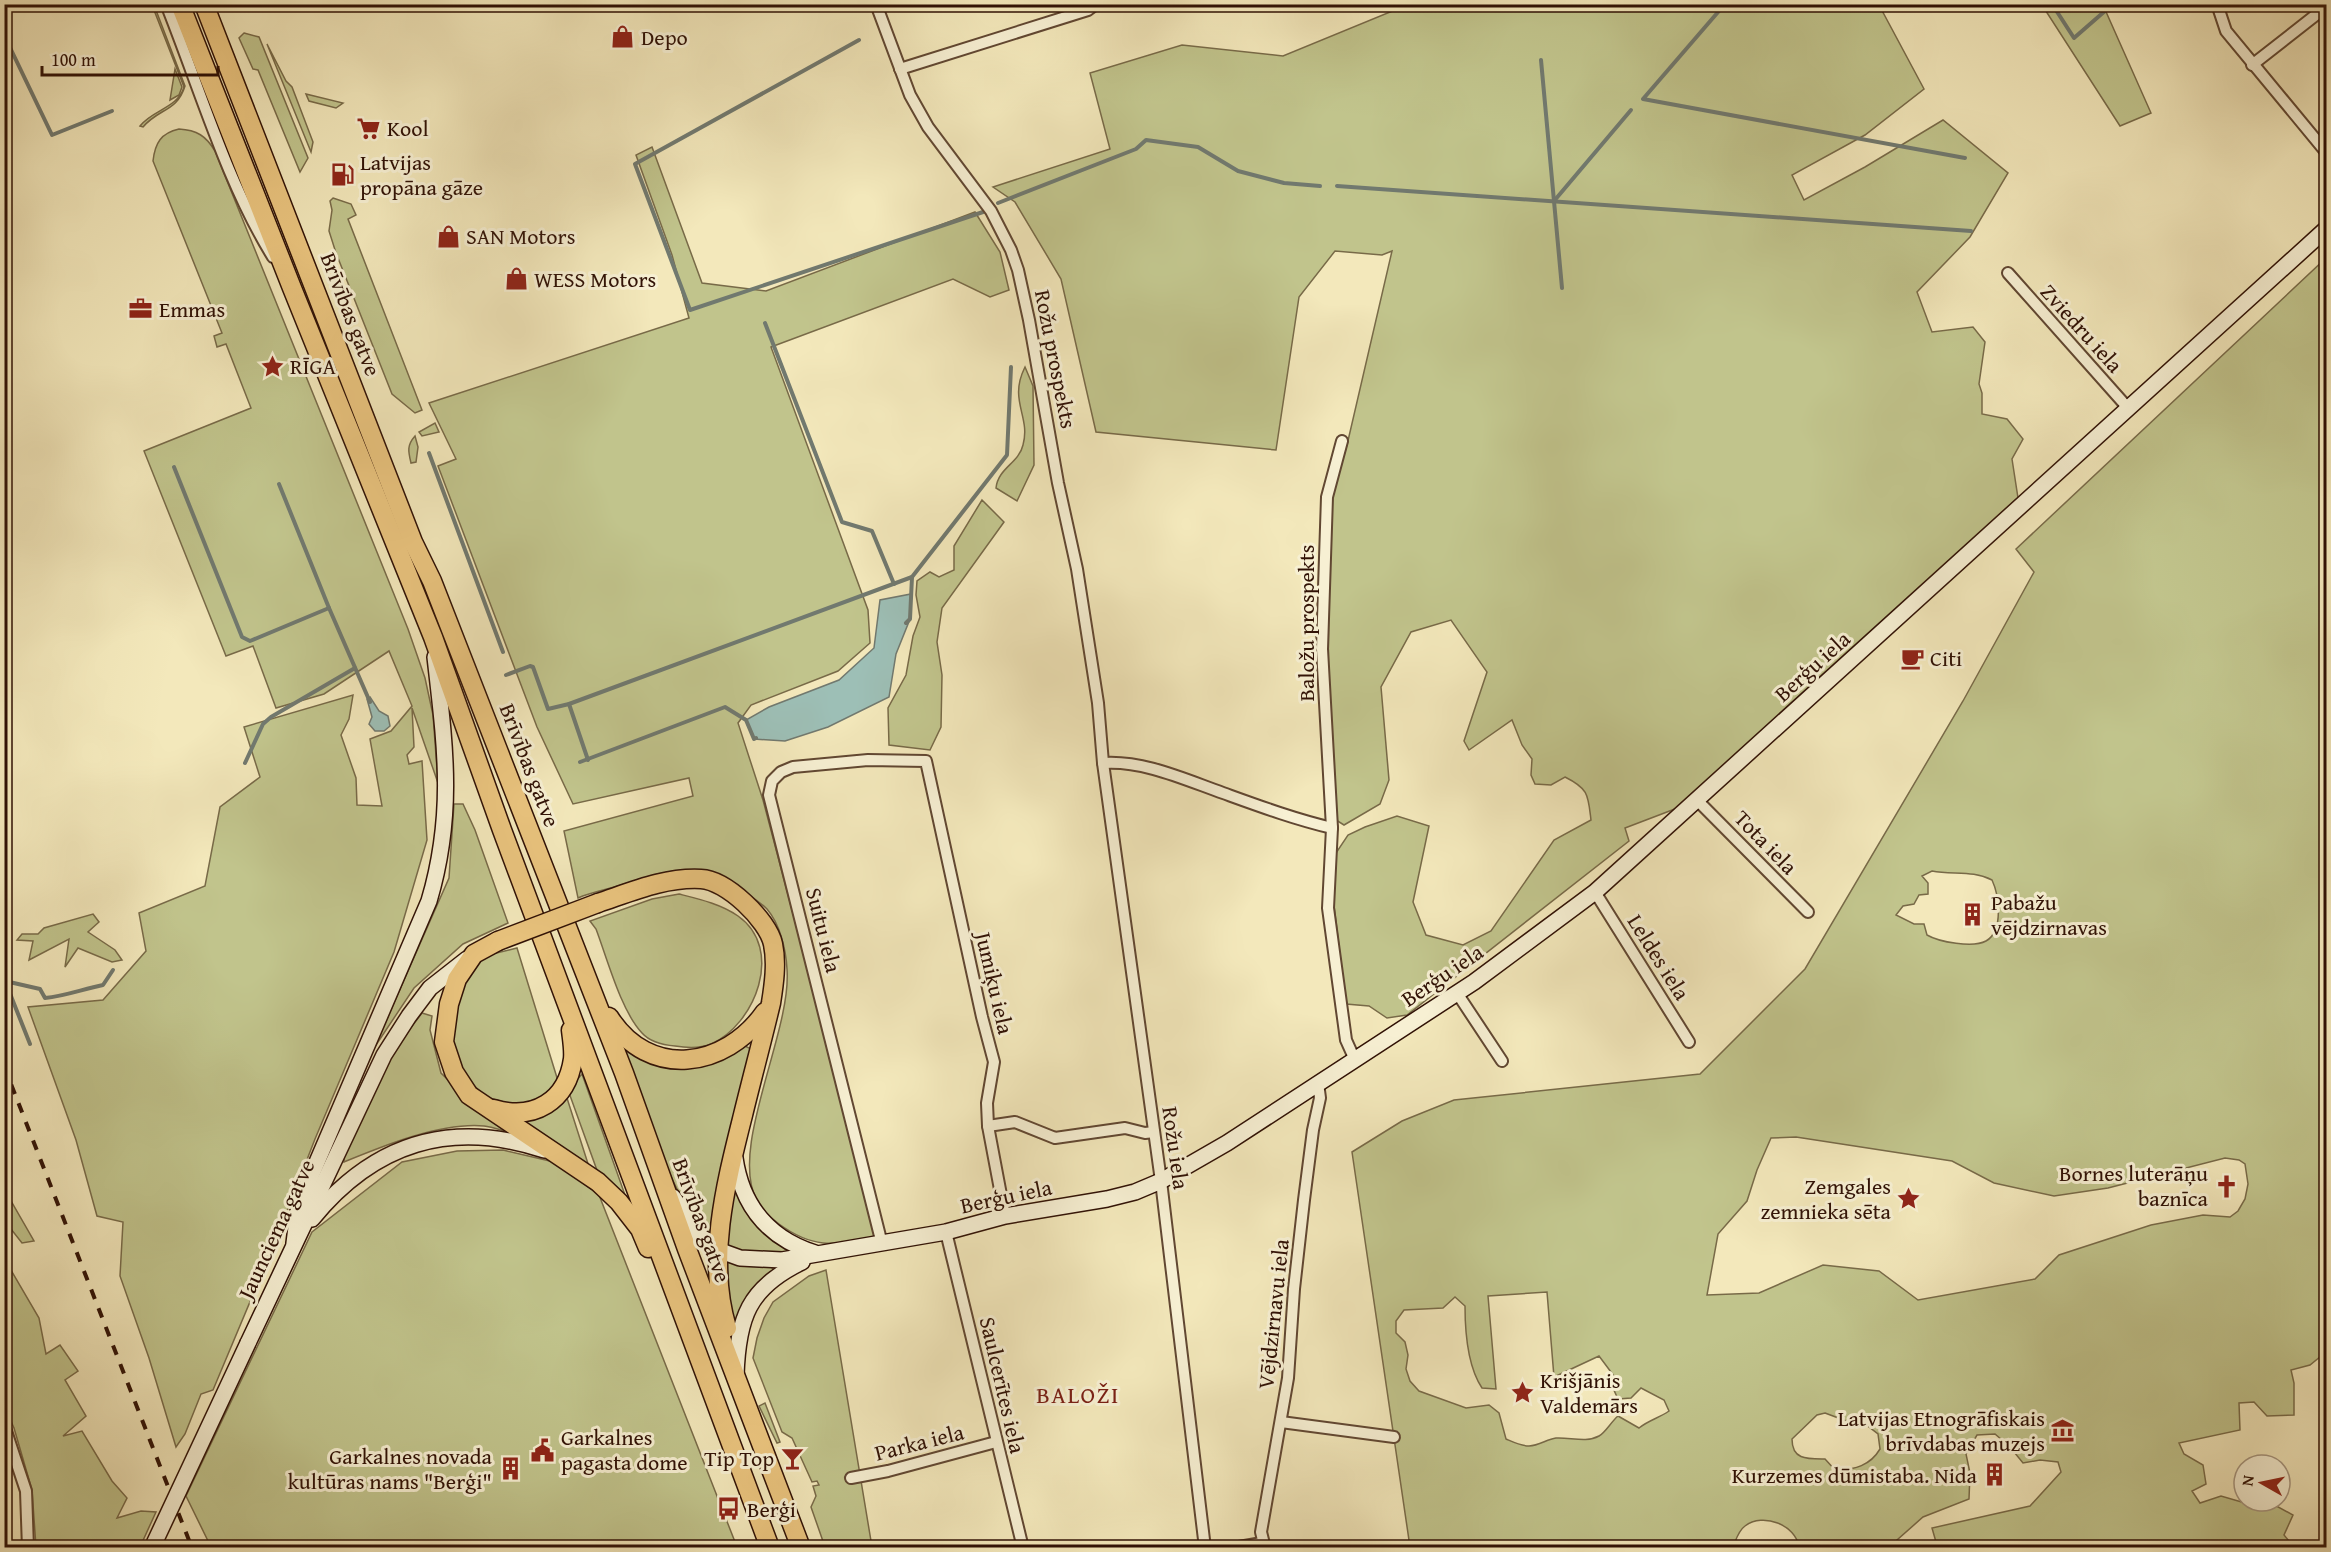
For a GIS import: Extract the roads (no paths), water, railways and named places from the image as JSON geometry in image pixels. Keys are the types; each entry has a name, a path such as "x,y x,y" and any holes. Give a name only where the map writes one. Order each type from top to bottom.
{"highway":[{"name":"Brīvības gatve","path":"180,4 433,637 502,831 770,1548"},
{"name":"Brīvības gatve","path":"204,4 413,542 432,581 571,936 801,1548"},
{"path":"686,1320 669,1298 640,1229 619,1202 598,1182 469,1095 454,1072 444,1042 449,1004 454,987 474,954 498,941 598,903 676,879 704,878 728,888 759,918 773,942 775,980 771,1004 734,1152 718,1250 723,1316 737,1358"},
{"path":"571,936 583,952 607,1014 617,1029 633,1045 654,1055 678,1060 705,1057 730,1048 754,1028 771,1004"},
{"path":"484,1106 505,1112 534,1111 559,1093 567,1081 573,1057 568,1005"}],"main road":[{"name":"Berģu iela","path":"661,1179 698,1234 718,1250 740,1258 757,1260 782,1260 946,1232 1005,1216 1107,1199 1135,1192 1161,1181 1227,1143 1457,993 1539,936 1595,892 2326,229"},
{"path":"294,1243 299,1204 429,901 435,879 446,811 447,782 433,637"},
{"name":"Jaunciema gatve","path":"152,1548 384,1055 430,988 474,954"},
{"path":"294,1243 332,1195 363,1170 393,1152 444,1137 470,1136 500,1138 553,1153"},
{"path":"734,1152 738,1180 755,1213 790,1242 818,1254"},
{"path":"736,1378 741,1328 759,1292 784,1271 818,1254"}],"street":[{"path":"166,4 254,224 292,288"},
{"name":"Rožu prospekts","path":"876,4 910,95 928,127 991,211 1011,249 1018,270 1058,483 1077,569 1098,703 1103,759"},
{"path":"900,69 1088,10 1096,4"},
{"path":"2217,4 2226,31 2326,152"},
{"path":"2252,65 2326,8"},
{"name":"Zviedru iela","path":"2008,273 2128,408"},
{"name":"Baložu prospekts","path":"1332,828 1322,649 1327,497 1342,441"},
{"path":"1103,759 1168,774 1289,817 1332,828 1328,908 1346,1040 1355,1060"},
{"name":"Rožu iela","path":"1103,759 1161,1181 1205,1548"},
{"name":"Suitu iela","path":"882,1244 769,795 772,781 781,772 793,767 868,760 926,761"},
{"name":"Jumiķu iela","path":"926,761 981,1017 994,1062 987,1103 988,1126 1005,1216"},
{"name":"Tota iela","path":"1697,800 1808,912"},
{"name":"Leldes iela","path":"1595,892 1689,1042"},
{"path":"1457,993 1502,1061"},
{"name":"Vējdzirnavu iela","path":"1263,1545 1261,1532 1288,1377 1294,1289 1304,1200 1313,1130 1320,1098 1318,1083"},
{"path":"988,1126 1015,1122 1055,1138 1125,1128 1145,1133 1154,1132"},
{"name":"Saulcerītes iela","path":"946,1232 1023,1548"},
{"path":"1281,1422 1394,1437"},
{"path":"4,1425 26,1491 28,1548"},
{"name":"Parka iela","path":"851,1478 888,1471 996,1442"},
{"path":"1233,1548 1263,1545"}],"water":[{"path":"911,594 910,619 896,654 889,697 828,727 785,741 754,739 746,720 769,707 839,680 874,648 880,600"},
{"path":"370,697 379,711 388,716 390,726 384,731 375,731 369,724 372,717 367,699"}],"waterway":[{"path":"1725,4 1643,99 1965,158"},
{"path":"2052,4 2074,38 2113,4"},
{"path":"4,35 52,135 112,111"},
{"path":"859,40 635,164 690,310 983,212"},
{"path":"1541,60 1562,288"},
{"path":"1554,201 1631,110"},
{"path":"998,203 1136,149 1146,140 1198,147 1238,171 1284,183 1320,186"},
{"path":"1337,186 1971,231"},
{"path":"765,323 842,522 872,531 894,584"},
{"path":"906,623 910,619 912,577 1007,455 1011,367"},
{"path":"429,453 503,652"},
{"path":"174,467 242,637 250,641 329,608"},
{"path":"279,484 370,702"},
{"path":"506,675 530,666 533,667 548,709 569,704 912,577"},
{"path":"245,763 263,724 271,717 355,668"},
{"path":"569,704 588,760"},
{"path":"580,762 725,707 746,720 754,739 756,738"},
{"path":"5,981 40,989 45,998 103,985 113,970"},
{"path":"5,981 30,1044"}],"railway":[{"path":"4,1066 192,1548"}],"place":[{"name":"Depo","path":"623,37"},
{"name":"Kool","path":"369,128"},
{"name":"Latvijas propāna gāze","path":"342,175"},
{"name":"SAN Motors","path":"448,236"},
{"name":"WESS Motors","path":"516,279"},
{"name":"Emmas","path":"141,309"},
{"name":"RĪGA","path":"272,366"},
{"name":"Citi","path":"1912,658"},
{"name":"Pabažu vējdzirnavas","path":"1973,915"},
{"name":"Bornes luterāņu baznīca","path":"2226,1186"},
{"name":"Zemgales zemnieka sēta","path":"1909,1199"},
{"name":"Krišjānis Valdemārs","path":"1522,1393"},
{"name":"Latvijas Etnogrāfiskais brīvdabas muzejs","path":"2063,1431"},
{"name":"Garkalnes pagasta dome","path":"543,1450"},
{"name":"Tip Top","path":"792,1458"},
{"name":"Garkalnes novada kultūras nams \"Berģi\"","path":"510,1469"},
{"name":"Kurzemes dūmistaba. Nida","path":"1995,1475"},
{"name":"Berģi","path":"729,1509"}],"district":[{"name":"BALOŽI","path":"1078,1395"}]}
